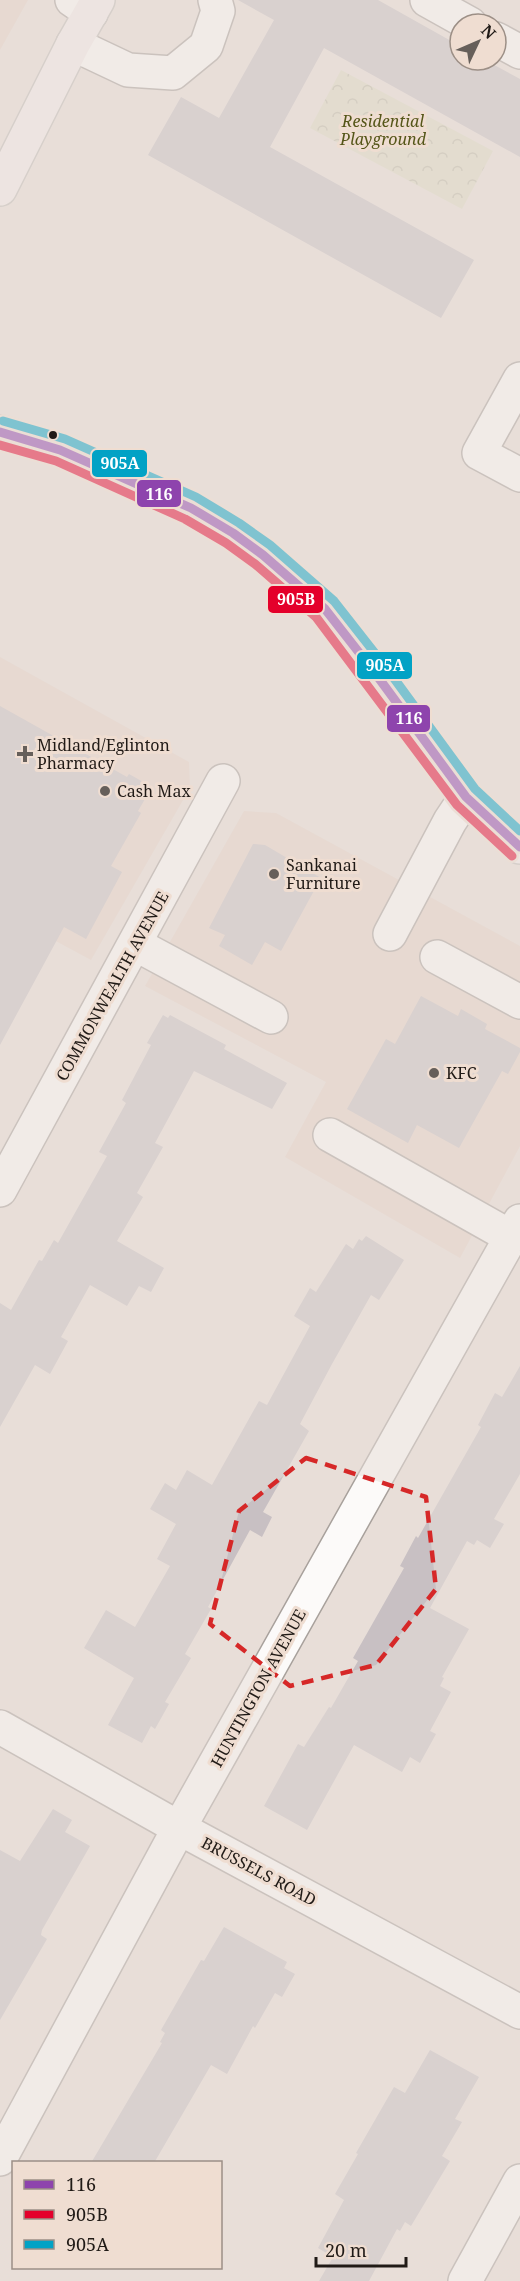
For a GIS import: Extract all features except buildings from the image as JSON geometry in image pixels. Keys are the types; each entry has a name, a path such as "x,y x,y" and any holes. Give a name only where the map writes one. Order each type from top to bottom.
{"main road":[{"path":"0,189 73,44 87,4"},
{"path":"0,432 60,450 191,508 233,533 262,555 325,609 375,673 466,798 520,847"}],"street":[{"path":"73,44 128,70 172,73 206,46 218,11 215,0"},
{"path":"428,0 449,12"},
{"path":"520,379 479,453 520,475"},
{"name":"COMMONWEALTH AVENUE","path":"0,1190 224,781"},
{"path":"390,934 450,821 466,798"},
{"path":"135,944 271,1017"},
{"path":"437,957 520,1002"},
{"path":"330,1135 516,1229"},
{"name":"HUNTINGTON AVENUE","path":"0,2159 179,1828 516,1229"},
{"name":"BRUSSELS ROAD","path":"0,1727 179,1828 520,2012"},
{"path":"465,2281 520,2181"}],"highlighted area":[{"path":"306,1458 426,1497 436,1589 376,1665 290,1686 210,1624 239,1511"}],"shaded area":[{"path":"0,0 28,0 0,50"},
{"path":"0,657 189,762 190,788 91,960 0,911"},
{"path":"244,811 276,813 520,946 520,1146 460,1258 285,1157 326,1082 145,986"}],"green space":[{"name":"Residential Playground","path":"341,70 493,151 462,209 310,128"}],"transit line":[{"name":"905A","path":"3,421 65,439 196,497 270,545 334,601 475,789 520,831"},
{"name":"116","path":"0,432 60,450 191,508 233,533 263,555 325,609 466,797 520,847"},
{"name":"905B","path":"0,445 56,461 185,519 226,543 255,564 316,617 457,805 512,856"}],"place":[{"name":"Midland/Eglinton Pharmacy","path":"25,754"},
{"name":"Cash Max","path":"105,791"},
{"name":"Sankanai Furniture","path":"274,874"},
{"name":"KFC","path":"434,1073"}]}
